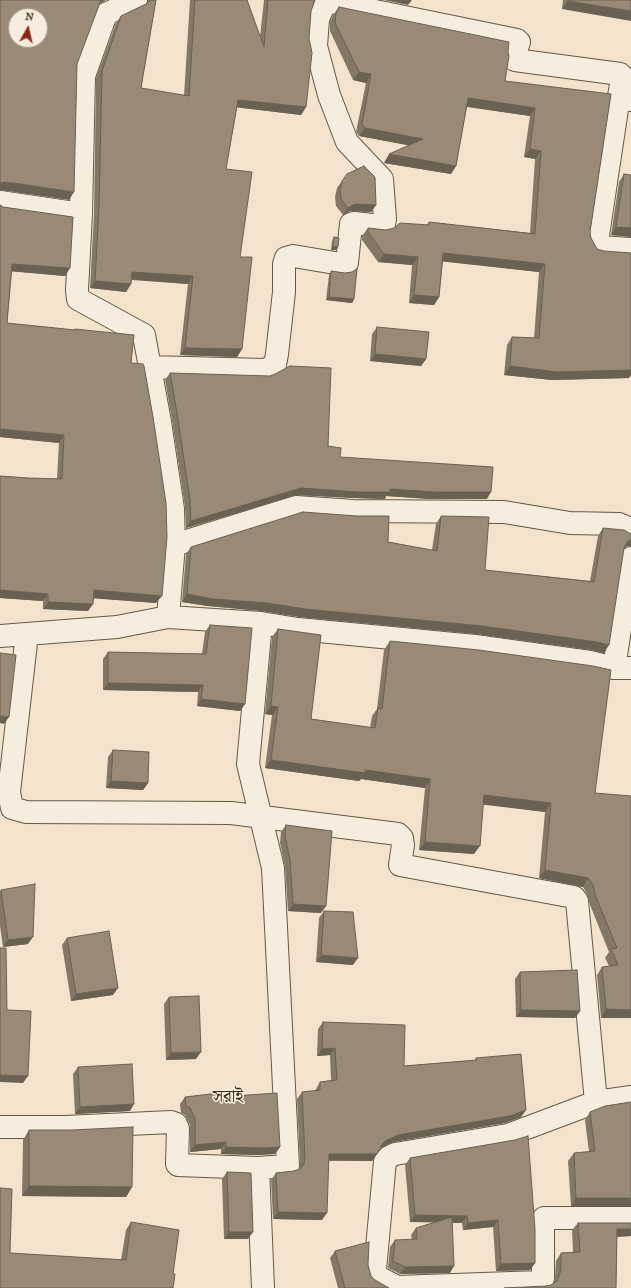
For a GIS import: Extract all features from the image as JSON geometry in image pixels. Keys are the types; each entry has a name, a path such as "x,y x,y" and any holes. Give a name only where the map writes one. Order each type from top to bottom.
{"street":[{"path":"136,0 106,14 84,76 81,214 76,290 78,299 144,335 160,422 173,509 174,545 168,617"},
{"path":"149,367 266,370 275,365 284,292 284,264 286,258 293,256 341,264 347,263 351,224 381,226 384,224 385,219 382,179 347,142 329,95 316,46 318,18 326,0 517,40 519,42 514,57 515,60 620,74 622,76 625,98 598,242 599,247 631,249"},
{"path":"0,202 81,214"},
{"path":"174,545 296,507 354,511 504,512 570,523 619,524 630,529 631,531"},
{"path":"0,636 117,627 168,617 261,623 298,629 475,646 623,668 631,558"},
{"path":"0,1127 65,1127 171,1122 176,1124 178,1129 176,1164 178,1165 258,1168 288,1166 273,868 248,764 261,623"},
{"path":"27,634 9,792 12,808 26,812 230,813 398,834 402,838 403,845 400,865 574,897 577,900 596,1102"},
{"path":"631,1097 596,1102 508,1135 395,1154 389,1157 385,1161 375,1270 376,1276 397,1288 540,1282 543,1278 544,1218 631,1218"},
{"path":"258,1168 263,1288"}],"building":[{"path":"0,0 101,0 77,64 74,192 7,182 0,183"},
{"path":"151,0 156,0 141,88 189,96 195,0 247,0 264,47 268,0 315,0 311,11 309,38 312,53 306,107 238,100 226,169 252,172 240,257 252,257 242,349 185,348 193,276 132,272 131,284 95,281 99,207 102,71 121,16"},
{"path":"631,0 631,11 568,1"},
{"path":"339,7 509,42 509,56 505,81 611,94 590,232 591,238 597,249 631,253 631,370 557,372 510,366 512,337 539,338 545,264 443,253 439,297 414,295 418,257 384,254 368,232 368,228 386,230 394,228 400,223 429,225 429,222 535,234 541,151 530,149 535,108 468,98 456,166 389,154 423,139 365,128 362,124 371,74 359,72 335,23 336,14"},
{"path":"364,166 375,177 376,205 355,204 348,208 341,199 340,190 342,181 347,174"},
{"path":"624,174 631,175 631,228 616,227"},
{"path":"0,205 3,207 73,217 70,268 12,264 7,323 134,335 131,363 143,364 144,366 166,503 167,537 162,596 94,590 93,604 48,602 48,594 0,590 0,476 62,479 64,435 0,429"},
{"path":"334,237 339,238 338,247 333,246"},
{"path":"357,269 354,299 329,297 331,271 345,273 352,272"},
{"path":"377,327 429,332 426,359 375,354"},
{"path":"290,366 331,368 328,446 341,448 340,457 493,467 491,492 435,492 390,489 390,492 358,492 301,488 191,521 190,500 170,373 270,376"},
{"path":"303,512 357,516 389,516 388,542 437,551 441,516 489,517 485,570 594,582 603,528 624,530 631,534 631,539 627,542 624,548 609,645 482,626 305,609 267,603 213,599 187,594 191,547"},
{"path":"210,625 252,628 245,704 201,699 203,685 108,683 108,652 206,654"},
{"path":"278,629 321,635 311,719 375,728 378,708 382,709 390,641 479,650 593,666 611,670 595,793 631,796 631,1010 606,1009 602,967 618,965 611,949 617,948 596,897 593,885 588,878 545,870 551,803 484,795 480,846 425,842 430,779 365,770 365,773 271,760 278,707 271,706"},
{"path":"0,653 16,655 9,717 0,716"},
{"path":"113,750 149,752 148,783 111,781"},
{"path":"286,825 332,831 326,906 293,904 290,860 285,836"},
{"path":"35,884 33,937 8,940 1,890"},
{"path":"324,911 353,912 358,958 321,955"},
{"path":"109,931 118,988 76,994 67,938"},
{"path":"0,948 6,948 7,1010 31,1011 28,1076 0,1075"},
{"path":"577,970 580,1011 521,1010 520,972"},
{"path":"199,996 201,1052 171,1053 169,997"},
{"path":"323,1022 405,1025 404,1066 477,1060 476,1058 521,1054 526,1110 510,1116 398,1135 385,1141 377,1154 329,1154 327,1213 278,1212 276,1173 294,1171 300,1169 304,1164 302,1092 320,1090 320,1082 337,1080 335,1048 322,1049"},
{"path":"132,1064 134,1104 80,1107 78,1067"},
{"path":"219,1093 219,1097 277,1093 280,1147 226,1147 226,1142 195,1145 195,1118 190,1108 186,1106 185,1097"},
{"path":"631,1102 631,1198 576,1198 574,1153 595,1151 590,1112 605,1106"},
{"path":"133,1127 132,1187 29,1186 29,1130 72,1130"},
{"path":"528,1136 535,1229 535,1263 501,1264 498,1220 468,1223 467,1216 415,1215 410,1158 515,1140"},
{"path":"227,1172 251,1173 253,1232 229,1232"},
{"path":"0,1188 12,1189 10,1253 126,1260 131,1222 179,1230 173,1274 175,1274 173,1288 0,1288"},
{"path":"452,1217 454,1266 405,1267 393,1261 395,1240 417,1239 416,1228"},
{"path":"578,1223 631,1223 631,1229 617,1229 616,1288 504,1288 546,1286 557,1281 561,1270 561,1253 580,1252"},
{"path":"369,1242 368,1265 371,1276 389,1288 345,1288 335,1251"}],"district":[{"name":"সরাই","path":"228,1098"}]}
